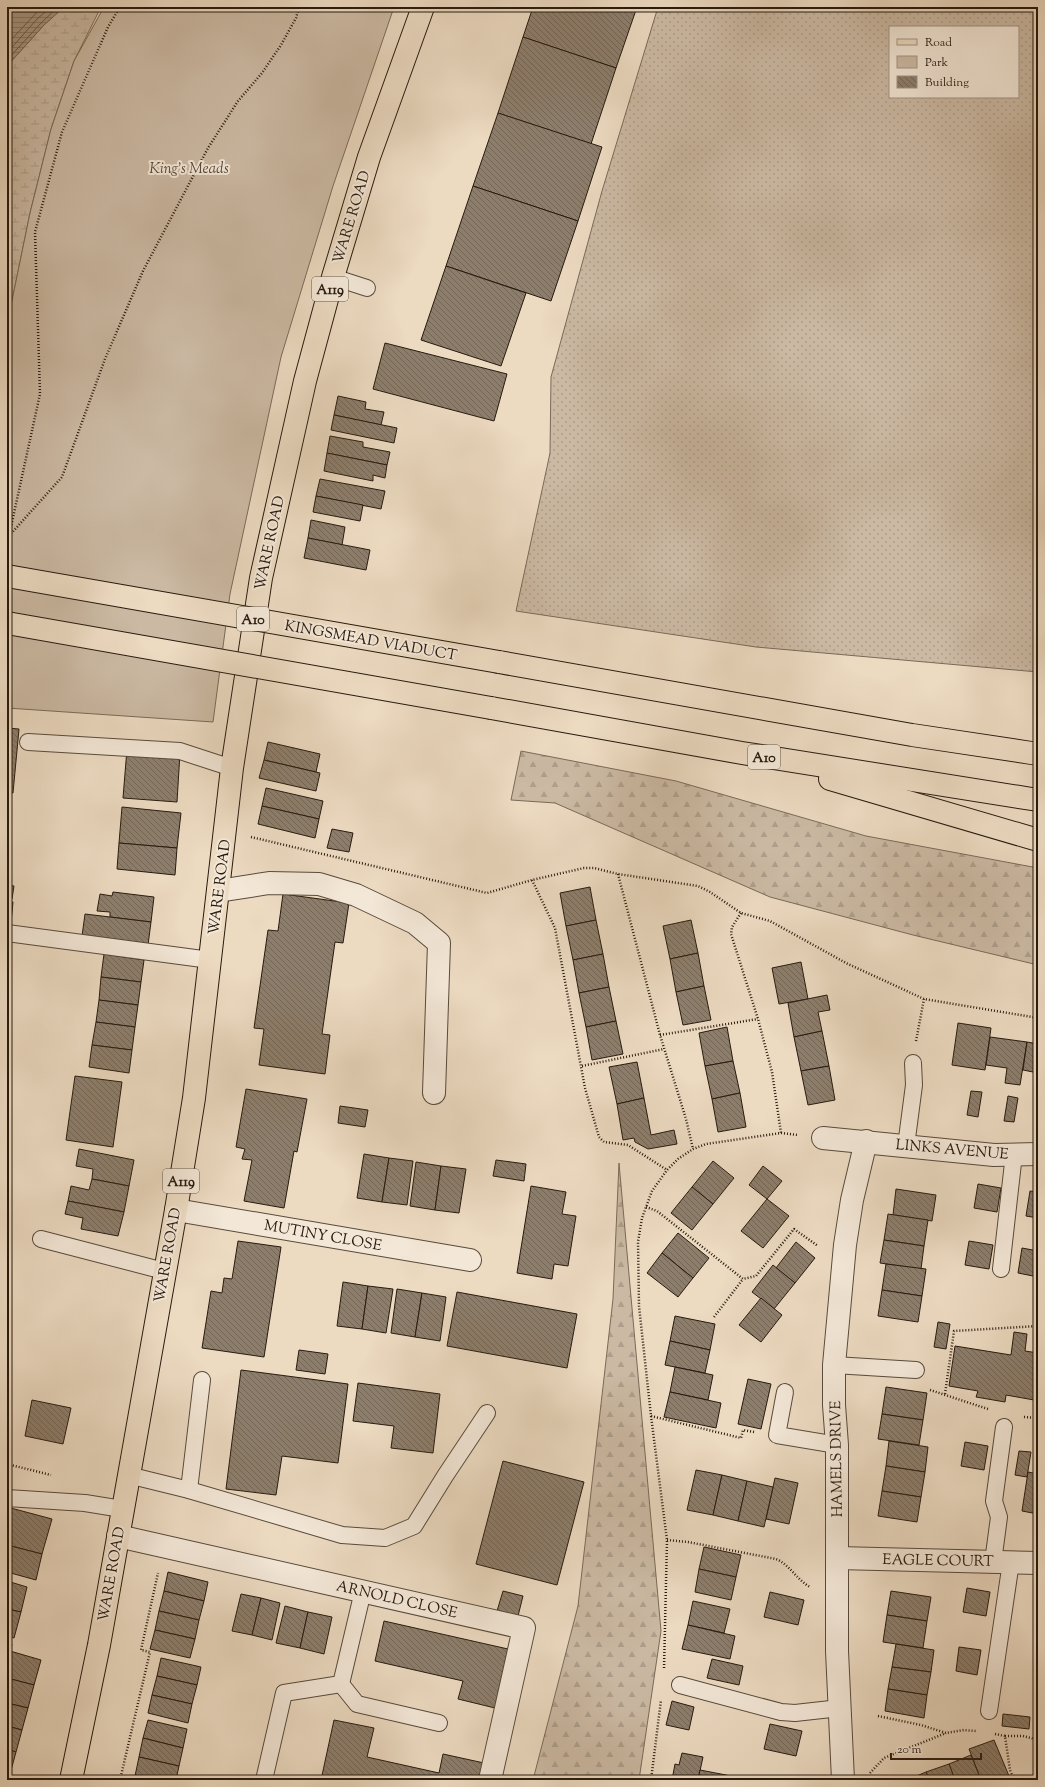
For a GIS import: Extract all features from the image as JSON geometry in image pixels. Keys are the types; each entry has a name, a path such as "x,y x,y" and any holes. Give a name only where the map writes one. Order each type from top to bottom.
{"main road":[{"name":"WARE ROAD","path":"71,1780 99,1645 176,1210 194,1098 232,768 261,578 305,381 333,278 370,157 423,7"},
{"name":"KINGSMEAD VIADUCT","path":"7,576 912,734"},
{"name":"A10","path":"7,623 491,708 742,754 1038,800"},
{"name":"A10","path":"912,734 1038,754"},
{"path":"912,734 1038,739"},
{"path":"742,754 1038,840"}],"street":[{"path":"218,891 269,883 319,884 356,895 415,922 439,943 434,1093"},
{"name":"LINKS AVENUE","path":"822,1138 866,1141 994,1155 1038,1154"},
{"name":"HAMELS DRIVE","path":"843,1780 837,1651 837,1445 834,1405 834,1365 844,1258 852,1200 866,1141"},
{"name":"MUTINY CLOSE","path":"176,1210 470,1260"},
{"name":"ARNOLD CLOSE","path":"118,1536 524,1628 490,1780"},
{"name":"EAGLE COURT","path":"838,1558 1038,1563"}],"lane":[{"path":"333,278 367,288"},
{"path":"28,742 180,751 232,768"},
{"path":"7,933 210,960"},
{"path":"906,1146 914,1085 913,1063"},
{"path":"1001,1269 1014,1154"},
{"path":"41,1239 164,1271"},
{"path":"834,1365 916,1370"},
{"path":"189,1490 202,1380"},
{"path":"785,1392 777,1435 837,1445"},
{"path":"128,1475 189,1490 342,1535 385,1538 414,1526 487,1413"},
{"path":"989,1711 1002,1562 999,1517 994,1501 1004,1427"},
{"path":"7,1498 86,1503 122,1509"},
{"path":"341,1684 363,1591"},
{"path":"341,1684 357,1704 439,1723"},
{"path":"264,1780 284,1693 341,1684"},
{"path":"680,1686 781,1712 795,1713 840,1708"}],"path":[{"path":"8,537 40,394 36,232 62,132 108,27 120,7"},
{"path":"8,537 62,477 105,359 146,264 208,148 238,101 262,73 281,45 296,18 299,7"},
{"path":"225,830 487,893 532,880 584,868 594,868 618,874 698,886 710,892 741,913 770,922 846,962 924,999 1038,1018"},
{"path":"618,874 660,1035 686,1119 693,1149"},
{"path":"532,880 555,928 585,1088 599,1137 604,1142 628,1145 667,1170"},
{"path":"741,913 732,927 731,934 758,1019 772,1072 781,1133"},
{"path":"913,1063 924,999"},
{"path":"660,1035 758,1019"},
{"path":"582,1066 664,1049"},
{"path":"664,1674 666,1540 639,1306 638,1242 642,1218 652,1191 667,1170 693,1149 706,1144 781,1133 822,1138"},
{"path":"646,1207 657,1211 743,1280"},
{"path":"714,1317 743,1280 756,1276 794,1229 830,1255 844,1258"},
{"path":"945,1394 954,1331 1038,1326"},
{"path":"916,1370 916,1386 992,1410"},
{"path":"651,1416 741,1438 743,1430 777,1435"},
{"path":"1019,1416 1038,1418"},
{"path":"666,1540 688,1542 776,1559 781,1561 799,1580 808,1586 837,1592"},
{"path":"120,1780 150,1652 141,1650 164,1546"},
{"path":"650,1780 662,1697"},
{"path":"878,1716 921,1725 946,1733"},
{"path":"864,1777 884,1758 946,1733 964,1730 977,1732"},
{"path":"991,1734 1023,1736 1038,1740"},
{"path":"1005,1736 1010,1770 1014,1780"}],"green space":[{"path":"64,7 101,7 74,61 51,129 30,213 7,325 7,66 44,25"},
{"name":"King's Meads","path":"104,7 394,7 333,186 281,357 230,594 213,722 7,708 7,325 30,213 51,129 74,61"},
{"path":"658,7 1038,7 1038,672 756,647 516,611 550,453 551,377 602,191"},
{"path":"521,751 676,781 866,836 1038,868 1038,965 913,935 770,897 555,803 511,800"},
{"path":"619,1163 661,1631 639,1780 533,1780 578,1606 613,1299"}],"water":[{"path":"7,7 64,7 44,25 7,66"}],"building":[{"path":"533,7 637,7 616,68 523,37"},
{"path":"523,37 616,68 591,144 498,113"},
{"path":"498,113 602,147 578,221 473,186"},
{"path":"473,186 578,221 551,301 446,266"},
{"path":"446,266 526,293 501,366 421,340"},
{"path":"385,343 507,374 494,421 373,389"},
{"path":"338,396 366,402 365,409 384,412 381,425 334,415"},
{"path":"334,415 397,428 394,443 331,430"},
{"path":"330,436 363,442 363,447 390,452 387,465 327,453"},
{"path":"327,453 387,465 385,478 373,475 373,481 324,471"},
{"path":"320,479 385,491 381,509 316,496"},
{"path":"316,496 363,505 360,521 313,512"},
{"path":"311,520 345,527 342,545 308,538"},
{"path":"308,538 370,550 366,570 304,558"},
{"path":"7,728 19,729 13,793 7,792"},
{"path":"268,742 320,754 316,772 264,760"},
{"path":"127,749 180,753 177,802 123,798"},
{"path":"264,760 320,773 316,791 259,778"},
{"path":"266,788 323,801 319,819 262,806"},
{"path":"262,806 319,819 315,838 258,824"},
{"path":"122,807 181,813 177,848 119,843"},
{"path":"332,829 353,833 349,852 327,848"},
{"path":"119,843 177,848 175,875 117,869"},
{"path":"7,885 14,886 12,899 7,898"},
{"path":"590,887 596,920 566,926 560,893"},
{"path":"113,892 154,897 151,922 110,917 110,912 97,911 100,894 112,896"},
{"path":"283,894 349,903 343,943 335,942 322,1034 330,1035 325,1074 259,1065 264,1029 254,1028 268,930 278,931"},
{"path":"7,901 13,902 11,923 7,923"},
{"path":"85,914 151,922 148,945 82,936"},
{"path":"596,920 603,954 573,960 566,926"},
{"path":"691,920 698,953 670,959 663,926"},
{"path":"698,953 704,986 676,992 670,959"},
{"path":"104,954 144,960 141,982 101,977"},
{"path":"603,954 609,987 579,993 573,960"},
{"path":"801,962 808,999 779,1004 772,968"},
{"path":"101,977 141,982 138,1005 99,1000"},
{"path":"704,986 711,1020 683,1025 676,992"},
{"path":"609,987 616,1021 586,1027 579,993"},
{"path":"827,995 830,1010 818,1012 822,1031 794,1037 788,1003"},
{"path":"99,1000 138,1005 135,1027 96,1022"},
{"path":"616,1021 623,1054 592,1060 586,1027"},
{"path":"96,1022 135,1027 132,1050 92,1045"},
{"path":"958,1023 991,1028 985,1070 952,1065"},
{"path":"727,1027 733,1061 705,1066 699,1033"},
{"path":"822,1031 829,1066 801,1071 794,1037"},
{"path":"990,1037 1027,1042 1020,1085 1005,1083 1007,1068 986,1065"},
{"path":"1027,1042 1038,1044 1038,1073 1023,1070"},
{"path":"92,1045 132,1050 129,1073 89,1067"},
{"path":"733,1061 740,1093 712,1099 705,1066"},
{"path":"637,1062 644,1098 617,1104 609,1067"},
{"path":"829,1066 835,1100 808,1105 801,1071"},
{"path":"75,1076 122,1082 113,1147 66,1140"},
{"path":"246,1089 307,1099 297,1152 294,1151 284,1208 244,1201 252,1160 242,1159 245,1149 236,1147"},
{"path":"971,1091 982,1092 978,1117 967,1115"},
{"path":"740,1093 746,1127 718,1132 712,1099"},
{"path":"1008,1096 1018,1098 1014,1122 1004,1121"},
{"path":"644,1098 651,1135 674,1130 677,1144 648,1149 635,1142 634,1138 623,1140 617,1104"},
{"path":"340,1106 368,1110 365,1127 338,1123"},
{"path":"79,1149 134,1160 129,1186 92,1179 93,1169 76,1166"},
{"path":"364,1154 389,1158 382,1202 357,1198"},
{"path":"389,1158 413,1161 407,1205 382,1202"},
{"path":"496,1160 526,1164 524,1181 493,1176"},
{"path":"713,1161 734,1178 713,1204 692,1187"},
{"path":"416,1162 441,1166 435,1210 410,1206"},
{"path":"441,1166 466,1169 459,1213 435,1210"},
{"path":"763,1166 782,1181 767,1199 749,1185"},
{"path":"92,1179 129,1186 124,1212 68,1201 71,1186 89,1190"},
{"path":"978,1184 1001,1188 997,1212 974,1208"},
{"path":"531,1186 566,1192 562,1214 576,1216 568,1266 554,1264 552,1279 517,1273"},
{"path":"692,1187 713,1204 692,1230 671,1213"},
{"path":"896,1189 936,1195 932,1221 893,1215"},
{"path":"1030,1191 1038,1192 1038,1218 1026,1216"},
{"path":"767,1199 789,1216 763,1248 741,1231"},
{"path":"68,1201 124,1212 118,1236 81,1229 83,1218 65,1214"},
{"path":"888,1214 928,1220 924,1246 884,1240"},
{"path":"678,1233 709,1258 693,1278 662,1253"},
{"path":"884,1240 924,1246 921,1269 880,1263"},
{"path":"238,1241 281,1247 264,1357 202,1348 211,1291 222,1293 224,1278 232,1279"},
{"path":"969,1241 993,1245 989,1269 965,1265"},
{"path":"796,1242 815,1258 795,1283 776,1268"},
{"path":"1022,1248 1038,1251 1038,1277 1018,1273"},
{"path":"662,1253 693,1278 678,1297 647,1273"},
{"path":"886,1264 926,1269 922,1296 882,1290"},
{"path":"773,1265 795,1283 774,1309 752,1292"},
{"path":"343,1282 368,1286 362,1329 337,1326"},
{"path":"368,1286 393,1289 386,1333 362,1329"},
{"path":"397,1289 422,1293 415,1337 391,1333"},
{"path":"882,1290 922,1296 918,1322 878,1316"},
{"path":"457,1292 577,1314 567,1368 447,1346"},
{"path":"422,1293 446,1297 440,1341 415,1337"},
{"path":"761,1298 782,1315 761,1342 739,1325"},
{"path":"675,1316 715,1324 710,1350 670,1341"},
{"path":"938,1322 950,1324 946,1349 934,1347"},
{"path":"1014,1332 1027,1334 1025,1351 1038,1353 1038,1379 1034,1400 1006,1395 1005,1402 976,1397 978,1391 949,1386 955,1346 1011,1355"},
{"path":"670,1341 710,1350 705,1373 665,1365"},
{"path":"299,1350 328,1354 325,1374 296,1370"},
{"path":"675,1367 713,1375 708,1400 670,1392"},
{"path":"241,1370 348,1384 338,1463 282,1456 276,1495 226,1489"},
{"path":"748,1379 771,1384 761,1429 738,1424"},
{"path":"358,1383 440,1394 433,1453 391,1448 394,1426 353,1421"},
{"path":"886,1387 927,1393 923,1420 882,1414"},
{"path":"670,1392 721,1403 716,1428 664,1417"},
{"path":"32,1400 71,1408 63,1444 25,1436"},
{"path":"882,1414 923,1420 919,1445 878,1439"},
{"path":"889,1441 928,1447 925,1472 886,1466"},
{"path":"965,1442 988,1446 984,1470 961,1466"},
{"path":"1019,1451 1031,1452 1027,1477 1015,1475"},
{"path":"503,1461 584,1482 557,1585 476,1564"},
{"path":"886,1466 925,1472 921,1497 882,1491"},
{"path":"696,1470 722,1475 713,1515 687,1510"},
{"path":"1028,1472 1038,1474 1038,1514 1022,1511"},
{"path":"722,1475 747,1481 738,1521 713,1515"},
{"path":"775,1478 798,1483 789,1524 766,1519"},
{"path":"747,1481 773,1487 764,1527 738,1521"},
{"path":"882,1491 921,1497 917,1522 878,1516"},
{"path":"7,1507 52,1519 42,1554 7,1545"},
{"path":"7,1545 42,1554 36,1580 7,1572"},
{"path":"704,1547 741,1555 736,1577 699,1569"},
{"path":"699,1569 736,1577 731,1600 695,1592"},
{"path":"168,1572 208,1582 204,1601 164,1591"},
{"path":"7,1581 27,1587 21,1612 7,1609"},
{"path":"967,1588 990,1592 986,1616 963,1612"},
{"path":"164,1591 204,1601 199,1620 159,1611"},
{"path":"503,1591 523,1596 518,1616 497,1611"},
{"path":"891,1591 931,1597 927,1621 887,1615"},
{"path":"770,1592 804,1600 798,1625 764,1617"},
{"path":"241,1594 261,1598 252,1635 232,1631"},
{"path":"261,1598 280,1603 272,1640 252,1635"},
{"path":"693,1601 730,1609 724,1633 688,1625"},
{"path":"285,1606 308,1612 300,1648 276,1643"},
{"path":"7,1609 21,1612 14,1638 7,1636"},
{"path":"159,1611 199,1620 195,1639 155,1630"},
{"path":"308,1612 332,1617 324,1654 300,1648"},
{"path":"887,1615 927,1621 923,1648 883,1642"},
{"path":"384,1621 508,1649 495,1708 458,1699 463,1681 375,1661"},
{"path":"688,1625 735,1636 730,1659 682,1649"},
{"path":"155,1630 195,1639 190,1658 150,1649"},
{"path":"7,1642 12,1644 10,1651 41,1660 34,1685 7,1678"},
{"path":"896,1644 934,1650 931,1672 892,1667"},
{"path":"959,1647 981,1650 977,1675 956,1671"},
{"path":"161,1658 201,1667 197,1685 157,1676"},
{"path":"712,1659 743,1666 739,1685 707,1678"},
{"path":"892,1667 931,1672 927,1695 888,1689"},
{"path":"157,1676 197,1685 192,1704 152,1695"},
{"path":"7,1678 34,1685 28,1708 7,1703"},
{"path":"888,1689 927,1695 924,1718 885,1711"},
{"path":"152,1695 192,1704 188,1723 148,1713"},
{"path":"672,1701 694,1707 689,1730 666,1725"},
{"path":"7,1703 28,1708 22,1730 7,1726"},
{"path":"1003,1714 1030,1717 1029,1729 1002,1726"},
{"path":"148,1720 187,1729 183,1748 143,1738"},
{"path":"334,1720 374,1728 367,1757 439,1773 443,1754 484,1763 481,1780 321,1780"},
{"path":"770,1724 802,1731 796,1756 764,1749"},
{"path":"7,1726 22,1730 16,1752 7,1749"},
{"path":"143,1738 183,1748 179,1766 139,1757"},
{"path":"994,1740 1009,1776 997,1780 981,1780 969,1749"},
{"path":"7,1749 16,1752 10,1774 7,1773"},
{"path":"682,1753 703,1757 698,1780 672,1780 675,1764 679,1765"},
{"path":"971,1755 981,1780 955,1780 949,1764"},
{"path":"139,1757 179,1766 176,1780 153,1780 135,1776"},
{"path":"949,1764 955,1780 929,1780 926,1772"},
{"path":"700,1770 726,1775 725,1780 698,1780"},
{"path":"926,1772 929,1780 907,1780"},
{"path":"726,1775 748,1780 725,1780"}]}
